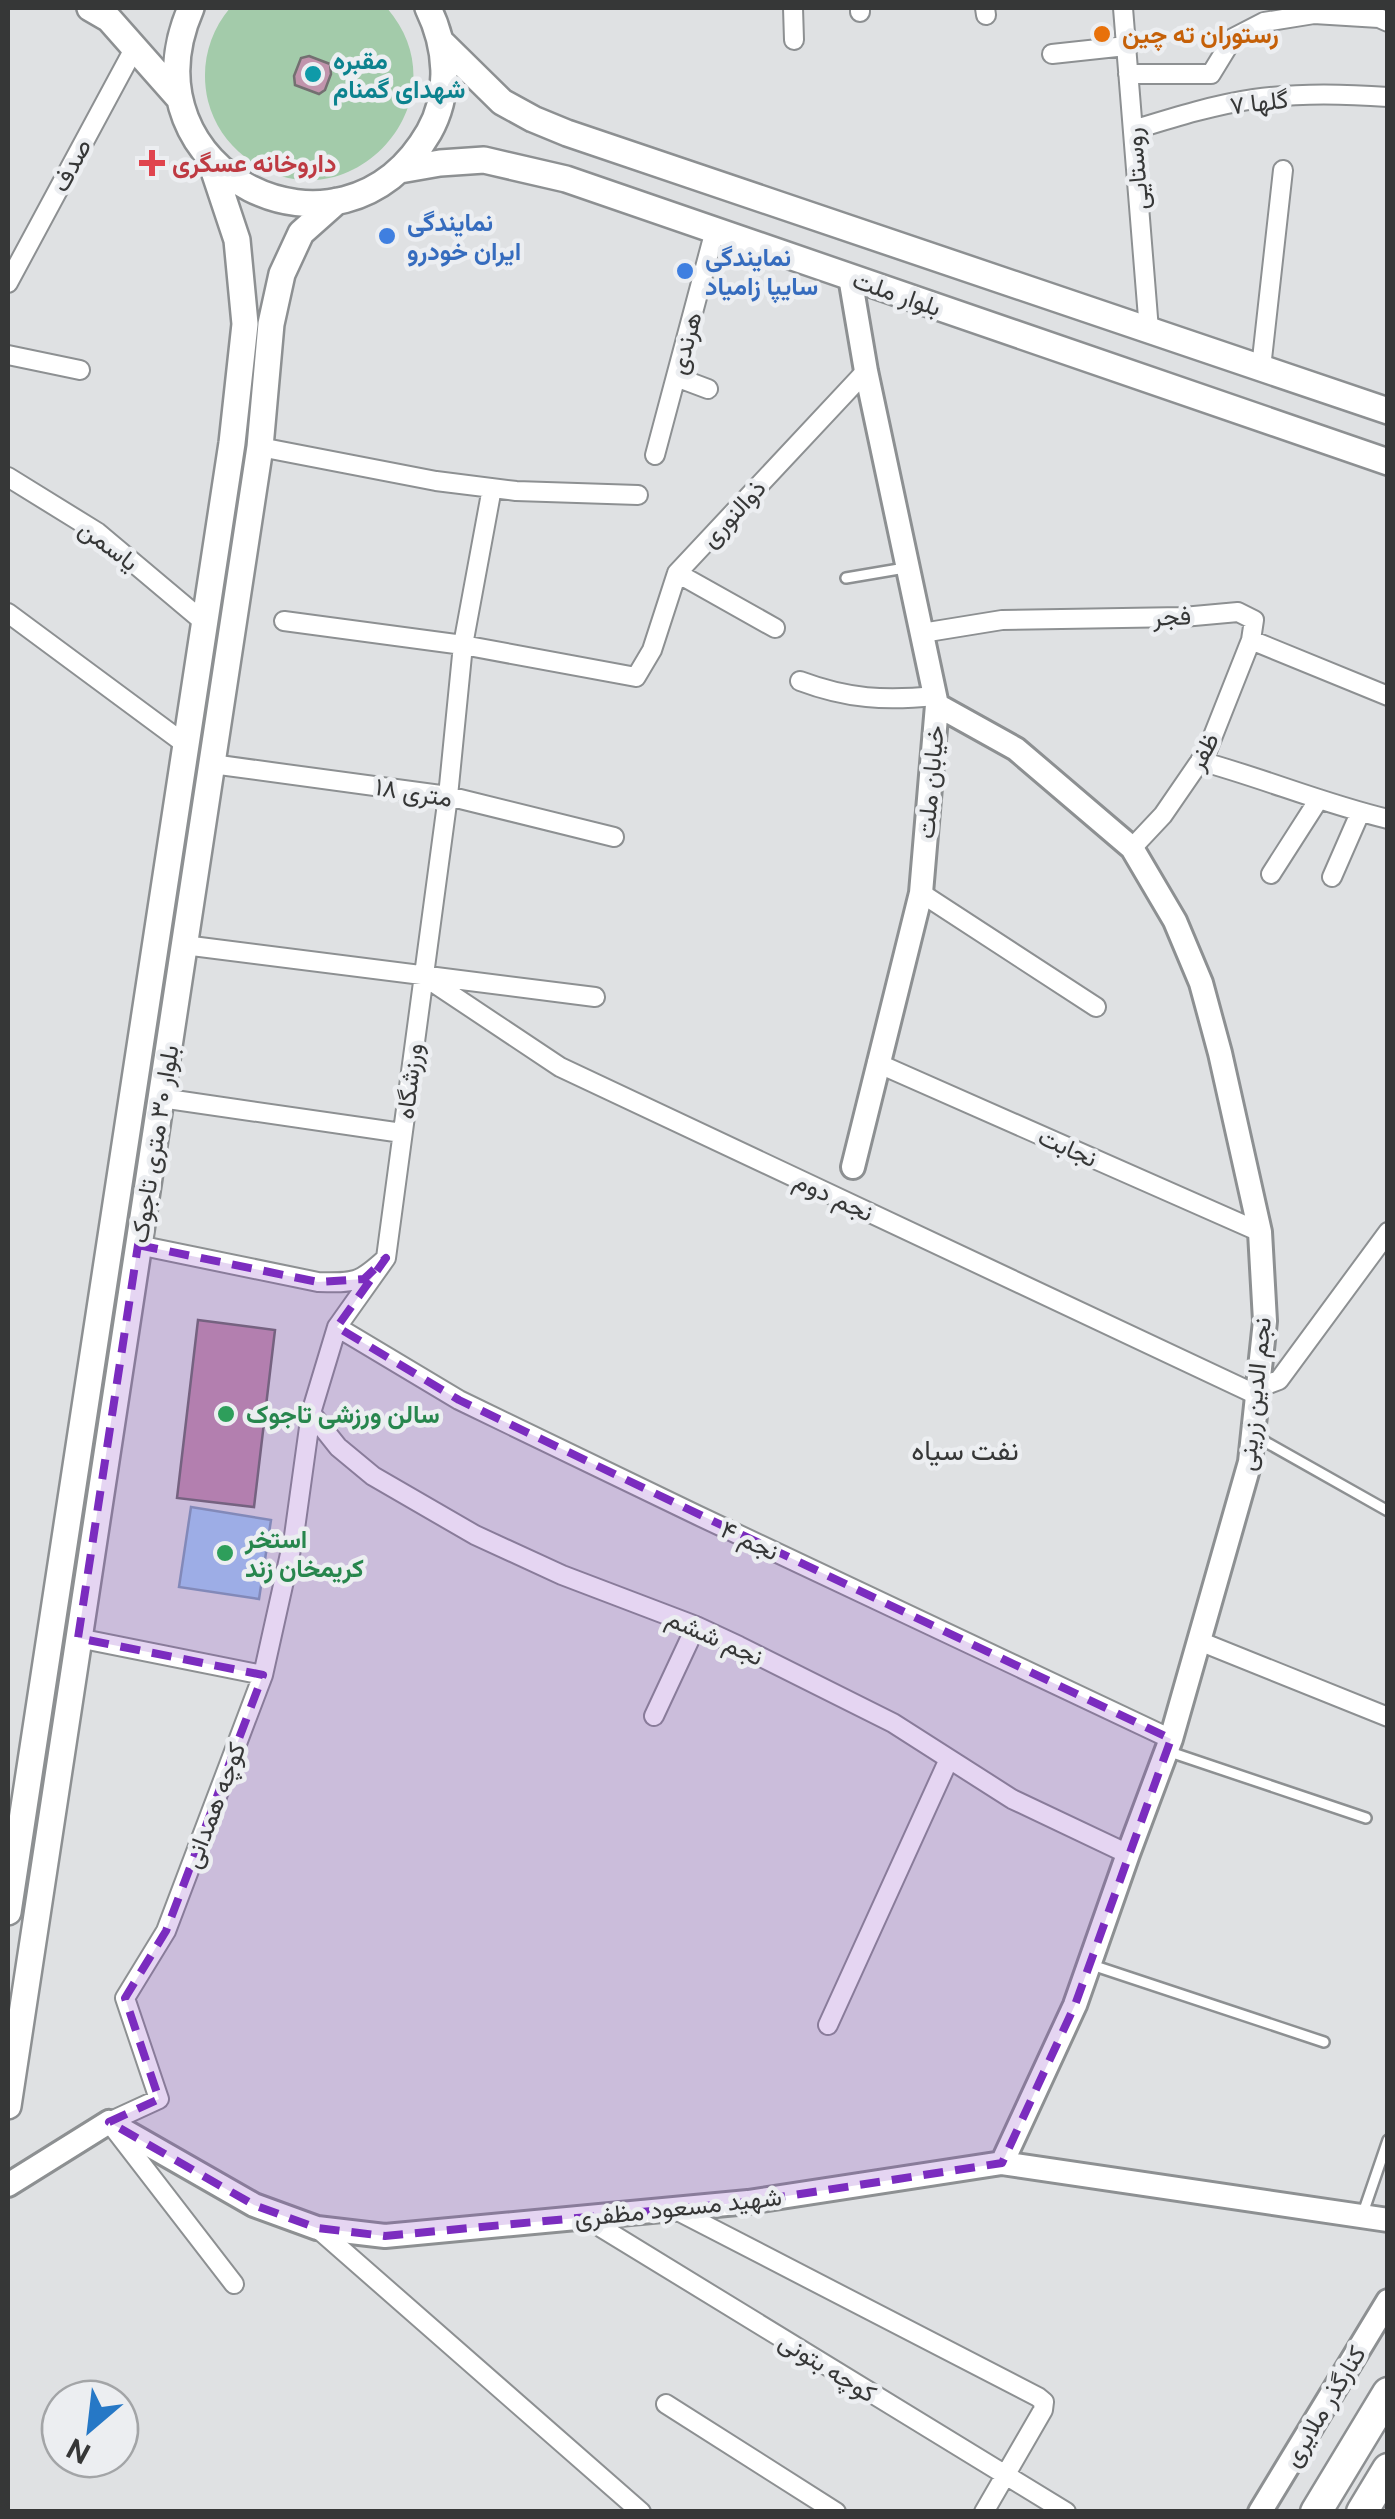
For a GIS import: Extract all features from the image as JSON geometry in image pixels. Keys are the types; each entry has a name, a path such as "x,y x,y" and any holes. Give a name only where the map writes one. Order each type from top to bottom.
{"highway":[{"path":"1316,2512 1388,2393"},
{"path":"1362,2512 1388,2469"}],"main road":[{"path":"90,8 109,20 178,97"},
{"path":"192,8 182,28 176,62 178,97 190,130 210,159 236,182 268,197 302,204 338,202 371,190 400,170 419,148 434,123 442,97 444,70 442,43 428,8"},
{"name":"بلوار ملت","path":"442,43 502,102 550,126 1388,410"},
{"name":"بلوار ۳۰ متری تاجوک","path":"8,1912 232,443 245,324 237,240 210,159"},
{"name":"بلوار ملت","path":"400,170 484,160 566,179 1388,462"},
{"name":"بلوار ۳۰ متری تاجوک","path":"8,2106 260,447 271,324 282,274 301,233 338,202"}],"street":[{"path":"793,8 794,40"},
{"name":"روستایی","path":"1122,8 1149,330"},
{"path":"1128,74 1211,74 1233,38 1264,22 1314,14 1379,18 1388,22"},
{"path":"1052,54 1126,46"},
{"name":"صدف","path":"8,282 135,47"},
{"name":"گلها ۷","path":"1132,130 1256,98 1353,94 1388,97"},
{"path":"1261,368 1282,170"},
{"name":"هرندی","path":"655,455 715,230"},
{"name":"خیابان ملت","path":"850,277 866,371 936,701 921,892 853,1167"},
{"path":"8,355 80,370"},
{"name":"ذوالنوری","path":"464,645 636,676 652,650 677,573 866,371"},
{"path":"676,377 708,389"},
{"path":"260,447 436,482 564,494 638,495"},
{"name":"یاسمن","path":"8,477 97,532 204,622"},
{"name":"ورزشگاه","path":"386,1258 448,796 464,645 492,488"},
{"path":"677,573 775,628"},
{"name":"فجر","path":"922,633 1002,620 1183,618 1238,612 1254,620 1252,640 1388,696"},
{"path":"8,613 185,744"},
{"path":"284,621 464,645"},
{"name":"ظفر","path":"1132,848 1164,815 1206,751 1252,640"},
{"path":"800,681 828,692 862,698 936,701"},
{"name":"نجم الدین زرینی","path":"936,701 1016,749 1132,848 1175,921 1201,983 1220,1053 1260,1232 1265,1321 1250,1462 1169,1745 1076,2006 1002,2163"},
{"path":"1200,761 1388,819"},
{"name":"۱۸ متری","path":"212,764 448,796 614,837"},
{"path":"1271,874 1319,799"},
{"path":"1332,877 1360,813"},
{"path":"921,892 1096,1007"},
{"path":"184,945 595,998"},
{"name":"نجم دوم","path":"422,975 560,1066 1257,1392"},
{"name":"نجابت","path":"877,1063 1260,1232"},
{"path":"161,1098 402,1133"},
{"path":"1257,1392 1279,1380 1388,1232"},
{"path":"138,1245 318,1282 364,1279 386,1258"},
{"name":"کوچه همدانی","path":"109,2122 159,2098 125,1998 166,1931 263,1675 294,1536 312,1413 337,1326 386,1258"},
{"name":"نجم ۴","path":"337,1326 460,1400 1169,1745"},
{"name":"نجم ششم","path":"312,1413 338,1447 373,1476 475,1535 562,1575 696,1626 893,1723 1012,1799 1128,1854"},
{"path":"654,1716 696,1626"},
{"path":"78,1638 263,1675"},
{"path":"1199,1642 1388,1717"},
{"path":"828,2024 949,1758"},
{"path":"8,2185 109,2122 234,2284"},
{"name":"شهید مسعود مظفری","path":"109,2122 254,2205 317,2228 385,2236 748,2202 1002,2163 1388,2220"},
{"path":"674,2209 1038,2396 1044,2402 1043,2410 984,2512"},
{"name":"کوچه بتونی","path":"594,2216 602,2228 1066,2512"},
{"path":"317,2228 641,2512"},
{"name":"کنارگذر ملایری","path":"1260,2512 1388,2301"},
{"path":"666,2404 836,2512"}],"lane":[{"path":"846,578 908,567"},
{"path":"1253,1434 1388,1511"},
{"path":"1169,1745 1366,1818"},
{"path":"1090,1964 1324,2042"},
{"path":"1362,2216 1388,2140"}],"highlighted area":[{"path":"138,1245 318,1282 364,1279 386,1258 337,1327 459,1400 1171,1739 1075,2005 1002,2163 748,2202 385,2236 317,2228 254,2205 109,2122 159,2099 125,1998 166,1931 263,1675 78,1638"}],"green space":[{"path":"230,8 387,8 408,45 413,82 404,117 383,147 355,169 320,180 283,177 238,152 214,117 205,76 211,40"}],"water":[{"name":"استخر کریمخان زند","path":"191,1507 271,1520 259,1599 179,1587"}],"building":[{"name":"مقبره شهدای گمنام","path":"309,56 330,64 331,74 325,90 319,94 295,85 301,58"},
{"name":"سالن ورزشی تاجوک","path":"198,1320 275,1330 254,1507 177,1498"}],"place":[{"name":"رستوران ته چین","path":"1102,34"},
{"name":"مقبره شهدای گمنام","path":"313,74"},
{"name":"داروخانه عسگری","path":"152,163"},
{"name":"نمایندگی ایران خودرو","path":"387,236"},
{"name":"نمایندگی سایپا زامیاد","path":"685,271"},
{"name":"سالن ورزشی تاجوک","path":"226,1414"},
{"name":"استخر کریمخان زند","path":"225,1553"}],"district":[{"name":"نفت سیاه","path":"965,1450"}]}
